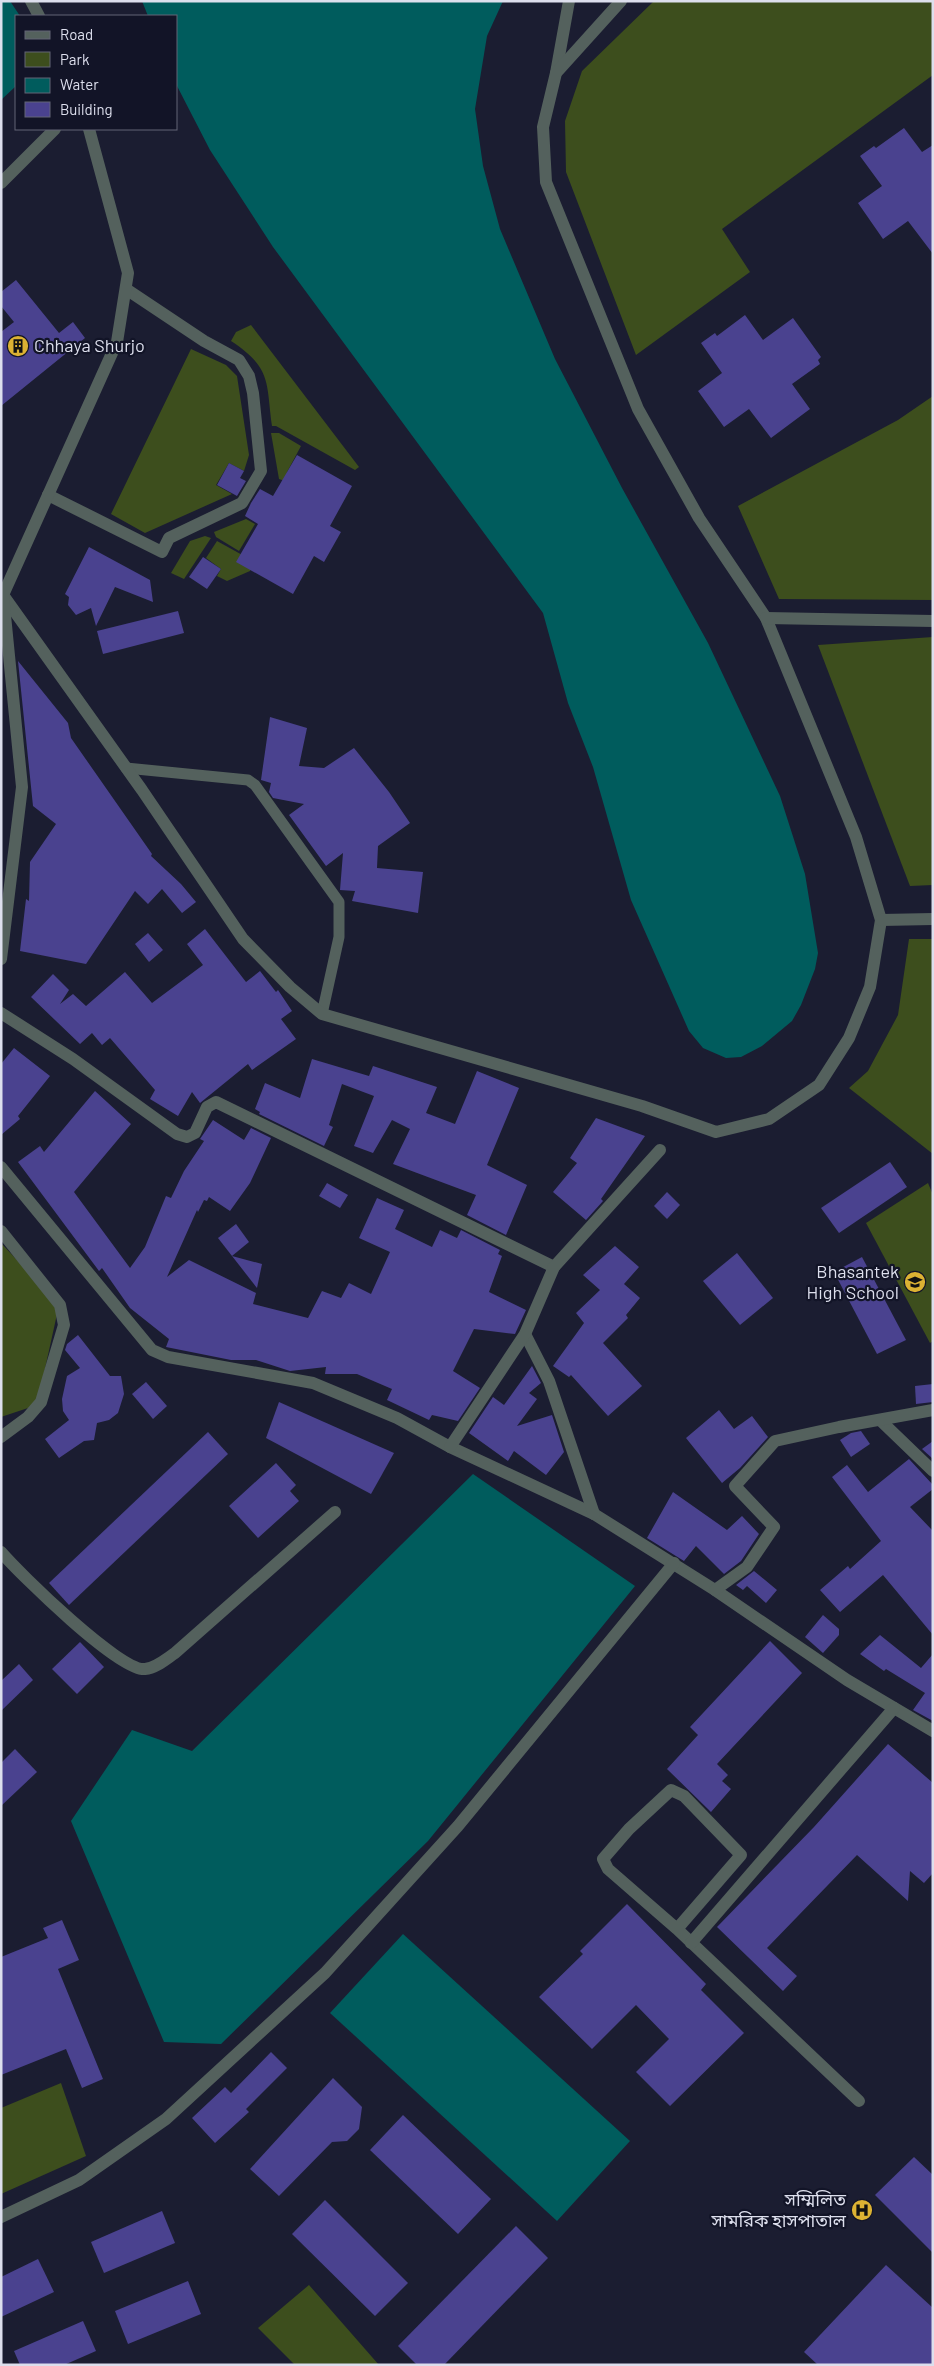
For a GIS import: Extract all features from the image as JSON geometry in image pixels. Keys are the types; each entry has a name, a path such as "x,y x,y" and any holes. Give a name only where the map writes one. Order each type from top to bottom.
{"street":[{"path":"31,1 38,15"},
{"path":"3,595 126,768 242,939 290,987 322,1014 642,1106 716,1132 768,1120 819,1085 849,1038 870,987 881,920 856,837 766,618 699,518 638,409 546,182 543,127 556,73 569,1"},
{"path":"556,73 621,1"},
{"path":"1,183 54,130"},
{"path":"1,959 22,787 3,595 117,342 128,273 90,130"},
{"path":"48,495 162,552 169,538 242,502 261,471 253,393 249,376 244,366 239,360 204,341 126,289"},
{"path":"766,618 933,621"},
{"path":"881,920 933,919"},
{"path":"1,1013 73,1059 177,1134 187,1137 195,1133 207,1107 216,1102 554,1267"},
{"path":"450,1447 525,1334 554,1267 660,1150"},
{"path":"1,1167 152,1350 168,1357 313,1383 397,1418 450,1447 594,1514 674,1563 847,1680 933,1732"},
{"path":"1,1231 60,1306 64,1325 41,1402 28,1417 1,1437"},
{"path":"525,1334 550,1381 594,1514"},
{"path":"715,1590 747,1567 774,1527 735,1486 775,1441 933,1410"},
{"path":"880,1420 933,1471"},
{"path":"1,1552 34,1588 101,1645 129,1665 144,1669 158,1664 175,1653 335,1512"},
{"path":"1,2217 79,2180 166,2119 325,1973 458,1826 674,1563"},
{"path":"691,1943 894,1708"},
{"path":"676,1929 741,1855 684,1796 671,1790 629,1829 603,1859 608,1869 676,1929 859,2101"}],"lane":[{"path":"126,768 248,780 255,784 339,902 339,937 322,1014"}],"green space":[{"path":"654,1 933,1 933,75 722,229 750,272 636,355 566,172 565,121 582,71"},
{"path":"251,325 359,467 355,470 276,426 272,426 265,377 254,359 231,341 236,332"},
{"path":"191,349 226,365 237,376 249,455 244,471 229,463 216,485 232,494 145,533 111,514"},
{"path":"933,396 933,600 779,599 738,506 898,420"},
{"path":"271,433 279,433 301,446 287,472 285,481 279,479"},
{"path":"246,519 255,524 239,551 216,537 214,532"},
{"path":"205,536 211,538 184,579 171,573 190,541"},
{"path":"217,541 255,562 250,571 227,581 217,576 221,569 206,558"},
{"path":"933,637 933,885 910,886 818,645"},
{"path":"909,939 933,939 933,1154 849,1088 868,1071 898,1015"},
{"name":"Bhasantek High School","path":"928,1183 933,1195 933,1341 930,1343 866,1223"},
{"path":"1,1243 59,1305 37,1405 1,1417"},
{"path":"61,2083 86,2156 1,2194 1,2108"},
{"path":"309,2285 379,2365 295,2365 258,2328"}],"water":[{"path":"1,1 10,1 19,15 15,15 15,87 1,100"},
{"path":"142,1 503,1 487,36 475,109 483,166 500,229 555,359 622,488 708,643 780,796 805,874 818,953 815,969 801,1005 792,1021 762,1046 741,1057 726,1058 703,1048 689,1031 631,900 593,767 568,703 543,613 273,247 210,150 178,88 178,15 148,15"},
{"path":"473,1474 635,1586 428,1841 221,2044 164,2042 71,1821 132,1730 192,1751"},
{"path":"403,1934 630,2141 557,2221 330,2013"}],"building":[{"path":"904,128 922,152 933,145 933,254 908,221 883,239 858,203 882,186 860,156 874,146 876,148"},
{"name":"Chhaya Shurjo","path":"16,280 59,333 73,322 85,338 1,406 1,332 14,322 1,306 1,292"},
{"path":"745,315 763,340 793,318 821,357 818,360 820,364 792,384 810,409 771,438 749,409 724,427 698,391 722,373 701,343 715,333 717,336"},
{"path":"297,455 352,486 330,526 341,532 324,562 314,556 293,594 236,562 258,524 245,516 251,503 260,489 273,496"},
{"path":"229,463 244,471 240,478 246,481 237,496 217,485"},
{"path":"89,547 150,580 153,602 115,587 96,626 91,608 76,615 68,605 69,597 65,594"},
{"path":"203,557 221,569 207,589 189,577"},
{"path":"178,611 184,633 103,654 97,631"},
{"path":"18,661 68,723 71,738 152,854 151,856 181,884 196,902 182,913 162,889 148,904 135,891 86,964 20,951 26,899 29,901 30,862 56,824 33,806"},
{"path":"270,717 307,728 299,766 324,768 354,748 389,792 410,823 378,846 377,868 423,872 418,913 352,901 355,891 340,890 343,853 326,866 289,815 304,804 273,798 269,792 271,783 261,780"},
{"path":"205,929 246,982 260,971 276,992 278,990 292,1011 281,1019 296,1039 252,1070 248,1064 200,1103 192,1092 178,1116 150,1099 155,1090 110,1038 102,1045 92,1033 80,1044 31,997 53,974 69,990 60,1004 73,994 86,1006 125,972 152,1003 203,965 187,944"},
{"path":"148,933 163,950 149,962 135,944"},
{"path":"14,1048 50,1076 18,1116 20,1119 1,1135 1,1064"},
{"path":"312,1059 369,1076 373,1066 437,1087 426,1113 455,1124 477,1071 519,1088 487,1165 527,1185 506,1235 467,1215 476,1195 393,1164 410,1129 392,1120 373,1153 354,1146 374,1096 342,1084 329,1125 333,1127 324,1146 259,1114 260,1112 255,1109 265,1083 300,1098"},
{"path":"95,1091 131,1124 74,1192 130,1268 145,1247 166,1196 171,1198 184,1171 204,1141 200,1139 213,1120 244,1140 251,1128 271,1138 250,1183 230,1211 209,1197 207,1201 204,1200 198,1212 197,1210 167,1277 189,1260 256,1293 253,1304 308,1318 322,1291 341,1298 349,1283 371,1294 390,1252 359,1238 377,1198 404,1210 395,1229 432,1247 440,1230 457,1238 461,1230 500,1250 498,1254 502,1256 489,1292 526,1310 515,1334 474,1329 453,1371 480,1388 458,1421 432,1415 429,1420 387,1400 392,1389 357,1374 325,1374 326,1367 290,1371 256,1360 231,1360 166,1347 169,1339 130,1308 102,1268 99,1271 18,1162 40,1146 44,1152"},
{"path":"596,1118 645,1136 601,1199 603,1201 586,1220 553,1192 577,1163 570,1158"},
{"name":"Bhasantek High School","path":"890,1162 907,1187 839,1233 821,1208"},
{"path":"327,1183 348,1195 340,1208 319,1196"},
{"path":"667,1192 680,1205 667,1219 654,1206"},
{"path":"236,1224 249,1242 232,1256 218,1238"},
{"path":"615,1246 639,1267 624,1284 640,1298 626,1315 628,1318 603,1343 642,1386 608,1416 571,1375 569,1377 553,1366 584,1323 576,1313 600,1290 583,1275"},
{"path":"737,1253 773,1298 740,1325 703,1281"},
{"path":"232,1256 262,1264 257,1288"},
{"name":"Bhasantek High School","path":"862,1257 906,1340 877,1354 834,1272"},
{"path":"78,1335 110,1376 121,1376 124,1394 118,1413 109,1420 97,1423 94,1440 84,1441 59,1458 45,1439 69,1420 63,1411 62,1399 67,1376 80,1368 65,1350 67,1344"},
{"path":"532,1366 541,1383 529,1393 537,1399 517,1426 552,1415 564,1452 546,1475 514,1451 508,1461 469,1433 493,1397 504,1405"},
{"path":"146,1382 167,1406 153,1419 132,1394"},
{"path":"933,1384 933,1402 916,1404 915,1386"},
{"path":"279,1402 394,1453 371,1494 266,1438"},
{"path":"719,1410 734,1429 752,1416 768,1437 740,1468 722,1483 686,1438"},
{"path":"861,1431 870,1444 851,1457 840,1440 851,1433"},
{"path":"208,1432 228,1454 69,1605 49,1583"},
{"path":"933,1441 933,1459 922,1449"},
{"path":"909,1459 933,1485 933,1489 910,1507 933,1531 933,1635 883,1575 840,1612 820,1590 848,1566 850,1569 881,1541 832,1477 847,1465 868,1492"},
{"path":"276,1463 296,1485 290,1491 299,1501 258,1538 229,1506"},
{"path":"673,1492 727,1530 742,1516 759,1534 741,1561 724,1574 696,1546 684,1561 647,1538"},
{"path":"754,1571 777,1590 766,1603 747,1586 743,1590 736,1585"},
{"path":"823,1615 839,1629 839,1635 823,1653 805,1637"},
{"path":"880,1635 921,1668 933,1654 933,1721 913,1710 925,1693 886,1669 884,1671 860,1654"},
{"path":"770,1641 802,1673 717,1764 728,1775 722,1781 731,1789 711,1812 667,1769 698,1735 690,1727"},
{"path":"80,1642 104,1667 77,1694 52,1669"},
{"path":"19,1664 33,1680 1,1711 1,1681"},
{"path":"888,1744 933,1783 933,1873 924,1883 910,1871 908,1901 857,1855 767,1948 797,1976 783,1991 717,1927 814,1827"},
{"path":"15,1749 37,1772 1,1806 1,1763"},
{"path":"627,1904 706,1984 701,1990 744,2033 670,2106 636,2072 669,2039 636,2005 592,2049 539,1997 583,1954 580,1951"},
{"path":"62,1920 79,1960 58,1969 103,2079 82,2088 66,2049 1,2075 1,1957 48,1938 43,1928"},
{"path":"271,2052 287,2068 246,2109 249,2112 215,2143 192,2118 225,2087 231,2093"},
{"path":"333,2078 362,2107 359,2129 347,2141 332,2142 279,2196 250,2169"},
{"path":"403,2115 491,2199 458,2234 370,2150"},
{"path":"914,2157 933,2175 933,2253 875,2195"},
{"path":"325,2200 408,2283 375,2316 292,2234"},
{"path":"162,2211 175,2243 104,2273 91,2242"},
{"path":"516,2226 548,2258 444,2365 417,2365 398,2346"},
{"path":"38,2259 54,2292 1,2317 1,2277"},
{"path":"886,2265 933,2308 933,2365 818,2365 804,2352"},
{"path":"188,2281 201,2314 128,2344 115,2311"},
{"path":"83,2321 96,2351 64,2365 20,2365 14,2351"}],"place":[{"name":"Chhaya Shurjo","path":"18,346"},
{"name":"Bhasantek High School","path":"915,1282"},
{"name":"সম্মিলিত সামরিক হাসপাতাল","path":"862,2210"}]}
